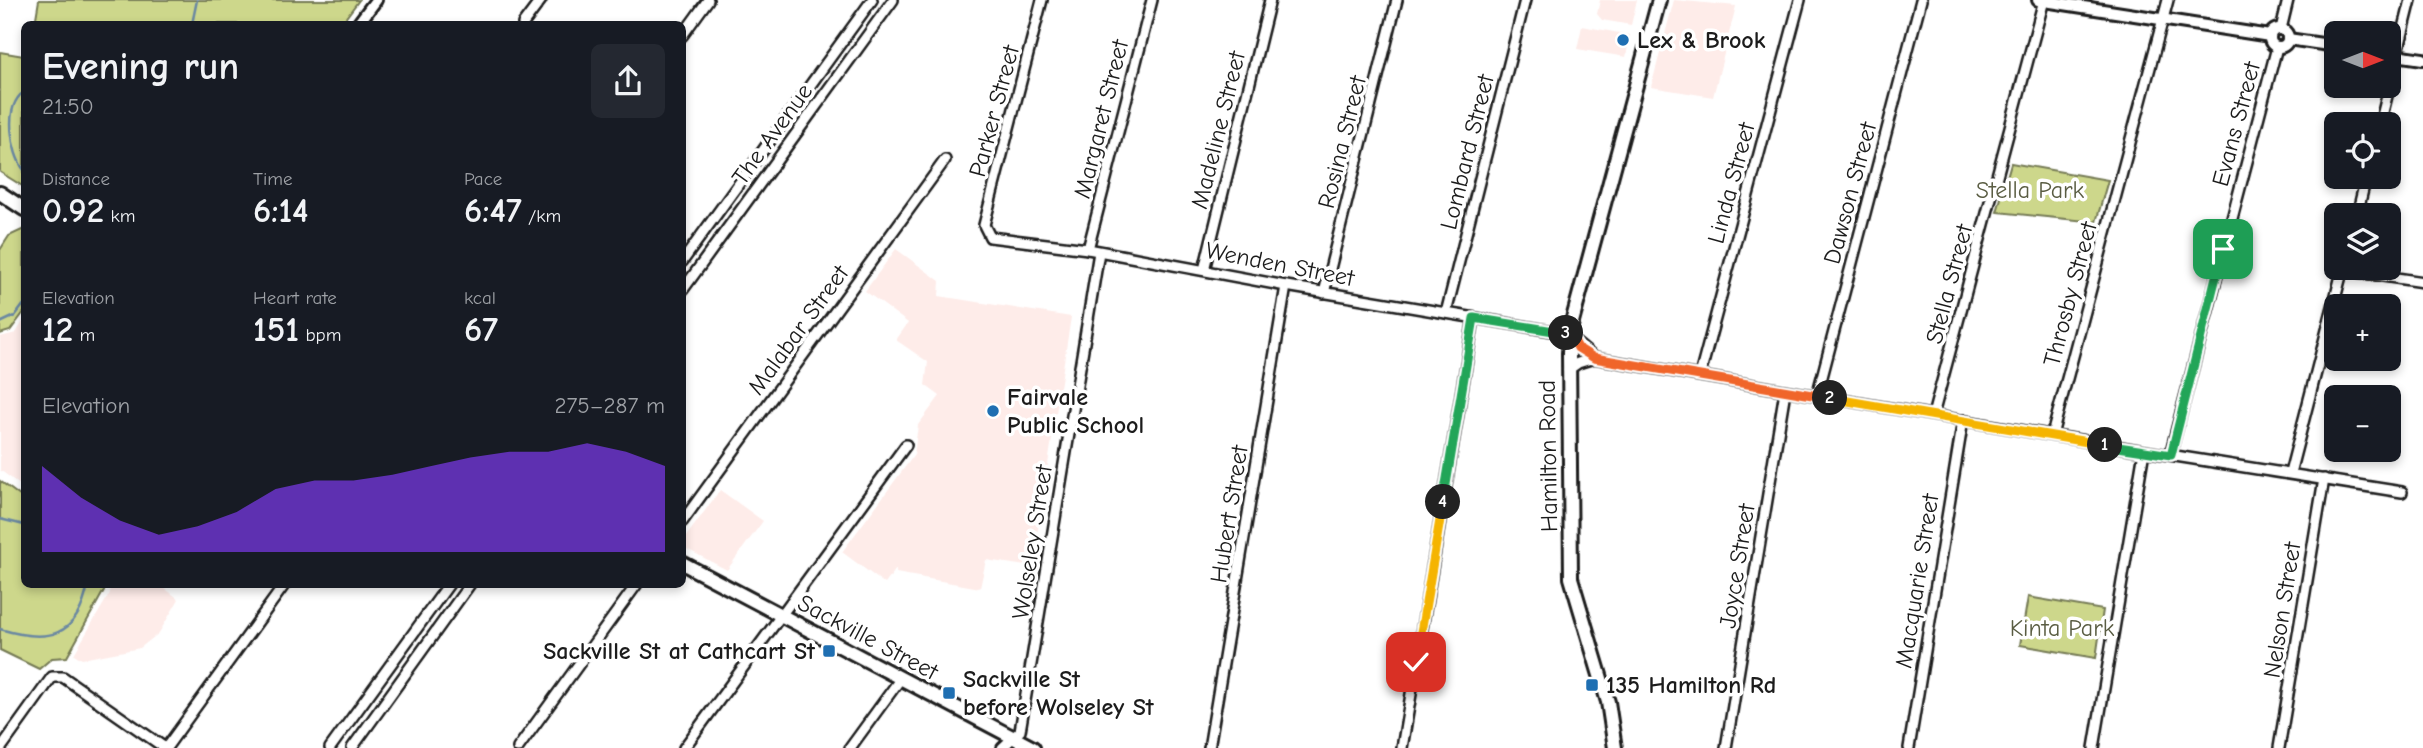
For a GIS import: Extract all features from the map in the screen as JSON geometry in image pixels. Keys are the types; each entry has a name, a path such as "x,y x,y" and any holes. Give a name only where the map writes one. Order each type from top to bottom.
{"main road":[{"name":"Hamilton Road","path":"1615,748 1608,702 1571,578 1568,370 1570,336 1659,0"},
{"path":"0,193 21,207"},
{"name":"Sackville Street","path":"686,565 1033,748"}],"street":[{"path":"360,21 376,0"},
{"path":"525,21 541,0"},
{"path":"686,30 708,0"},
{"name":"The Avenue","path":"686,256 872,0"},
{"name":"The Avenue","path":"686,285 893,0"},
{"name":"Parker Street","path":"985,233 984,225 1042,0"},
{"name":"Margaret Street","path":"1088,248 1152,0"},
{"name":"Madeline Street","path":"1204,270 1270,0"},
{"name":"Rosina Street","path":"1324,293 1397,0"},
{"name":"Lombard Street","path":"1446,313 1525,0"},
{"name":"Linda Street","path":"1700,375 1800,0"},
{"name":"Dawson Street","path":"1817,396 1921,0"},
{"path":"2038,0 2270,36"},
{"name":"Stella Street","path":"1933,415 2044,0"},
{"name":"Throsby Street","path":"2052,435 2168,0"},
{"path":"2288,0 2281,29 2288,39 2324,44"},
{"path":"2401,30 2411,0"},
{"path":"2281,29 2275,29 2270,41 2277,47 2284,46 2288,39"},
{"name":"Evans Street","path":"2171,455 2277,47"},
{"path":"2401,55 2423,59"},
{"name":"Malabar Street","path":"686,516 945,160"},
{"name":"Wenden Street","path":"985,233 990,237 1088,248 1570,336"},
{"name":"Wolseley Street","path":"1014,738 1020,731 1099,252"},
{"path":"2401,278 2423,282"},
{"path":"2290,473 2340,280"},
{"name":"Hubert Street","path":"1209,748 1286,286"},
{"path":"1402,748 1474,318"},
{"path":"1570,336 1578,348 1594,358 2144,452 2402,492"},
{"path":"1568,370 1578,363 1594,358"},
{"name":"Joyce Street","path":"1727,748 1785,391"},
{"name":"Macquarie Street","path":"1909,748 1964,420"},
{"path":"684,748 906,445"},
{"path":"2094,748 2144,452"},
{"name":"Nelson Street","path":"2279,748 2324,479"},
{"path":"1,748 52,677 63,677 166,748 282,588"},
{"path":"330,748 446,588"},
{"path":"352,748 467,588"},
{"path":"518,748 634,588"},
{"path":"850,748 901,678"},
{"path":"1002,748 1014,738"}],"shaded area":[{"path":"1600,0 1637,0 1631,25 1602,20 1597,14"},
{"path":"1674,0 1736,6 1713,97 1651,87"},
{"path":"1582,26 1630,35 1626,57 1577,49"},
{"name":"Fairvale Public School","path":"896,249 940,281 939,296 1071,317 1032,567 986,560 980,588 896,573 896,569 885,584 842,552 914,455 918,425 940,396 925,385 928,362 896,340 908,323 865,291"},
{"path":"21,325 21,486 0,470 0,337 16,333"},
{"path":"720,490 763,521 727,570 686,549 686,537"},
{"path":"109,588 164,588 179,599 159,633 140,648 82,659 74,654 110,593"}],"green space":[{"path":"39,0 359,0 343,21 36,21"},
{"path":"0,52 21,56 21,185 0,172"},
{"name":"Stella Park","path":"2011,163 2108,180 2096,222 1997,212"},
{"path":"21,230 21,316 10,331 0,334 0,250 9,236"},
{"path":"0,481 21,497 21,588 105,588 67,657 52,658 39,669 0,650"},
{"name":"Kinta Park","path":"2028,597 2103,610 2096,658 2020,645"}],"waterway":[{"path":"193,21 197,0"},
{"path":"21,95 13,108 11,118 13,142 21,165"},
{"path":"0,323 15,316 21,308"},
{"path":"0,519 21,524"},
{"path":"0,629 32,636 58,632 68,626 76,616 87,588"}],"place":[{"name":"Lex & Brook","path":"1623,40"},
{"name":"Fairvale Public School","path":"993,411"},
{"name":"Sackville St at Cathcart St","path":"829,651"},
{"name":"135 Hamilton Rd","path":"1592,685"},
{"name":"Sackville St before Wolseley St","path":"949,693"}],"route":[{"path":"1416,662 1474,318 1570,334 1578,348 1594,358 2171,455 2223,249"}]}
